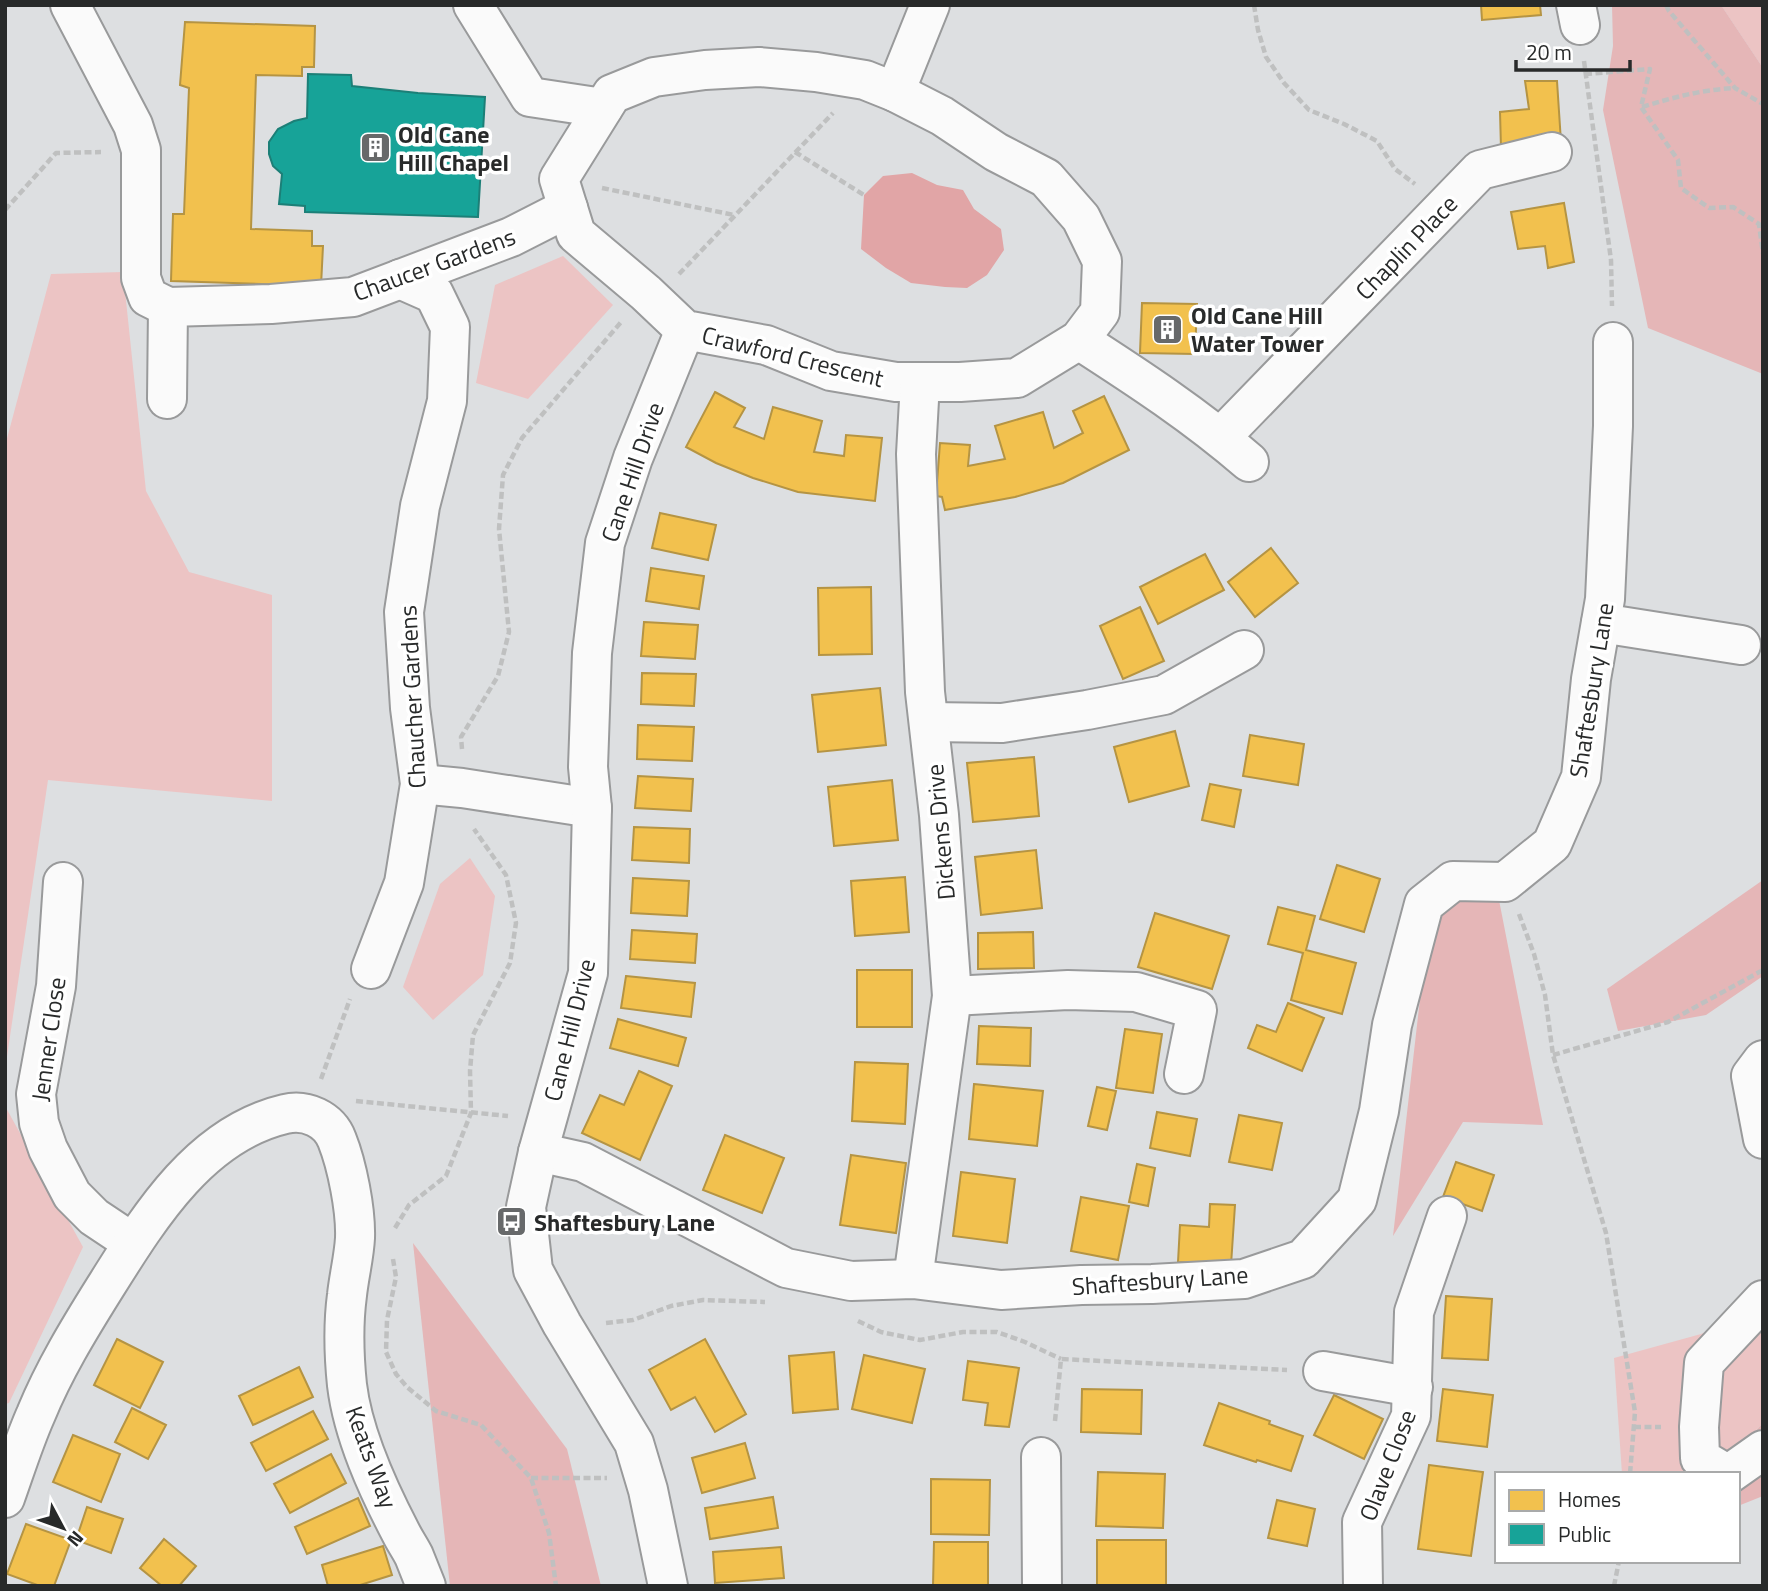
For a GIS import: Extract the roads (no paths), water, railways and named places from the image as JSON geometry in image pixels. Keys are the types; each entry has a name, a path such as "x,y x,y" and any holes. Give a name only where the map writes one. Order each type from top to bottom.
{"street":[{"path":"70,5 133,125 141,150 141,278 148,297 168,307 167,398"},
{"path":"473,5 530,97 603,108"},
{"path":"880,86 930,5"},
{"name":"Crawford Crescent","path":"759,67 816,72 880,86 943,117 996,152 1046,178 1082,218 1102,261 1100,312 1079,340 1017,378 960,382 896,382 831,371 766,345 684,330 646,293 576,234 564,193 603,108 612,94 654,77 705,70 759,67"},
{"name":"Chaplin Place","path":"1221,437 1480,170 1552,152"},
{"name":"Chaucer Gardens","path":"168,307 271,304 353,297 511,237 564,193"},
{"name":"Chaucher Gardens","path":"371,969 404,883 420,784 410,708 404,612 420,506 447,401 450,327 434,294 400,279"},
{"name":"Cane Hill Drive","path":"668,1586 645,1478 634,1443 567,1333 533,1270 526,1207 542,1136 588,973 592,808 588,767 592,653 604,543 633,458 684,330"},
{"path":"1079,340 1178,405 1249,462"},
{"name":"Shaftesbury Lane","path":"542,1136 583,1162 786,1268 851,1281 913,1279 1001,1290 1244,1279 1303,1258 1357,1200 1379,1111 1392,1025 1423,904 1453,881 1505,882 1552,844 1581,777 1591,679 1605,599 1613,426 1613,342"},
{"name":"Dickens Drive","path":"913,1279 953,996 939,814 925,692 916,454 920,382"},
{"path":"1601,623 1741,645"},
{"path":"929,722 1002,723 1164,695 1244,650"},
{"path":"420,784 592,808"},
{"name":"Jenner Close","path":"63,882 55,986 36,1094 39,1123 48,1149 72,1195 94,1217 133,1243"},
{"path":"953,996 1068,990 1136,992 1197,1010 1184,1073"},
{"path":"1763,1060 1751,1076 1763,1139"},
{"name":"Keats Way","path":"133,1243 175,1188 199,1162 227,1140 264,1119 290,1112 312,1114 325,1123 337,1137 352,1195 373,1237 346,1297 344,1344 347,1387 358,1434 370,1467 426,1586"},
{"name":"Olave Close","path":"1363,1586 1362,1522 1411,1416 1414,1312 1447,1216"},
{"path":"5,1498 36,1413 74,1337 133,1243"},
{"path":"1724,1472 1700,1458 1699,1427 1704,1363 1763,1300"},
{"name":"Olave Close","path":"1323,1371 1413,1387"},
{"path":"1731,1472 1763,1450"},
{"path":"1041,1457 1042,1586"}],"place":[{"name":"Old Cane Hill Chapel","path":"375,148"},
{"name":"Old Cane Hill Water Tower","path":"1168,329"},
{"name":"Shaftesbury Lane","path":"511,1222"}]}
